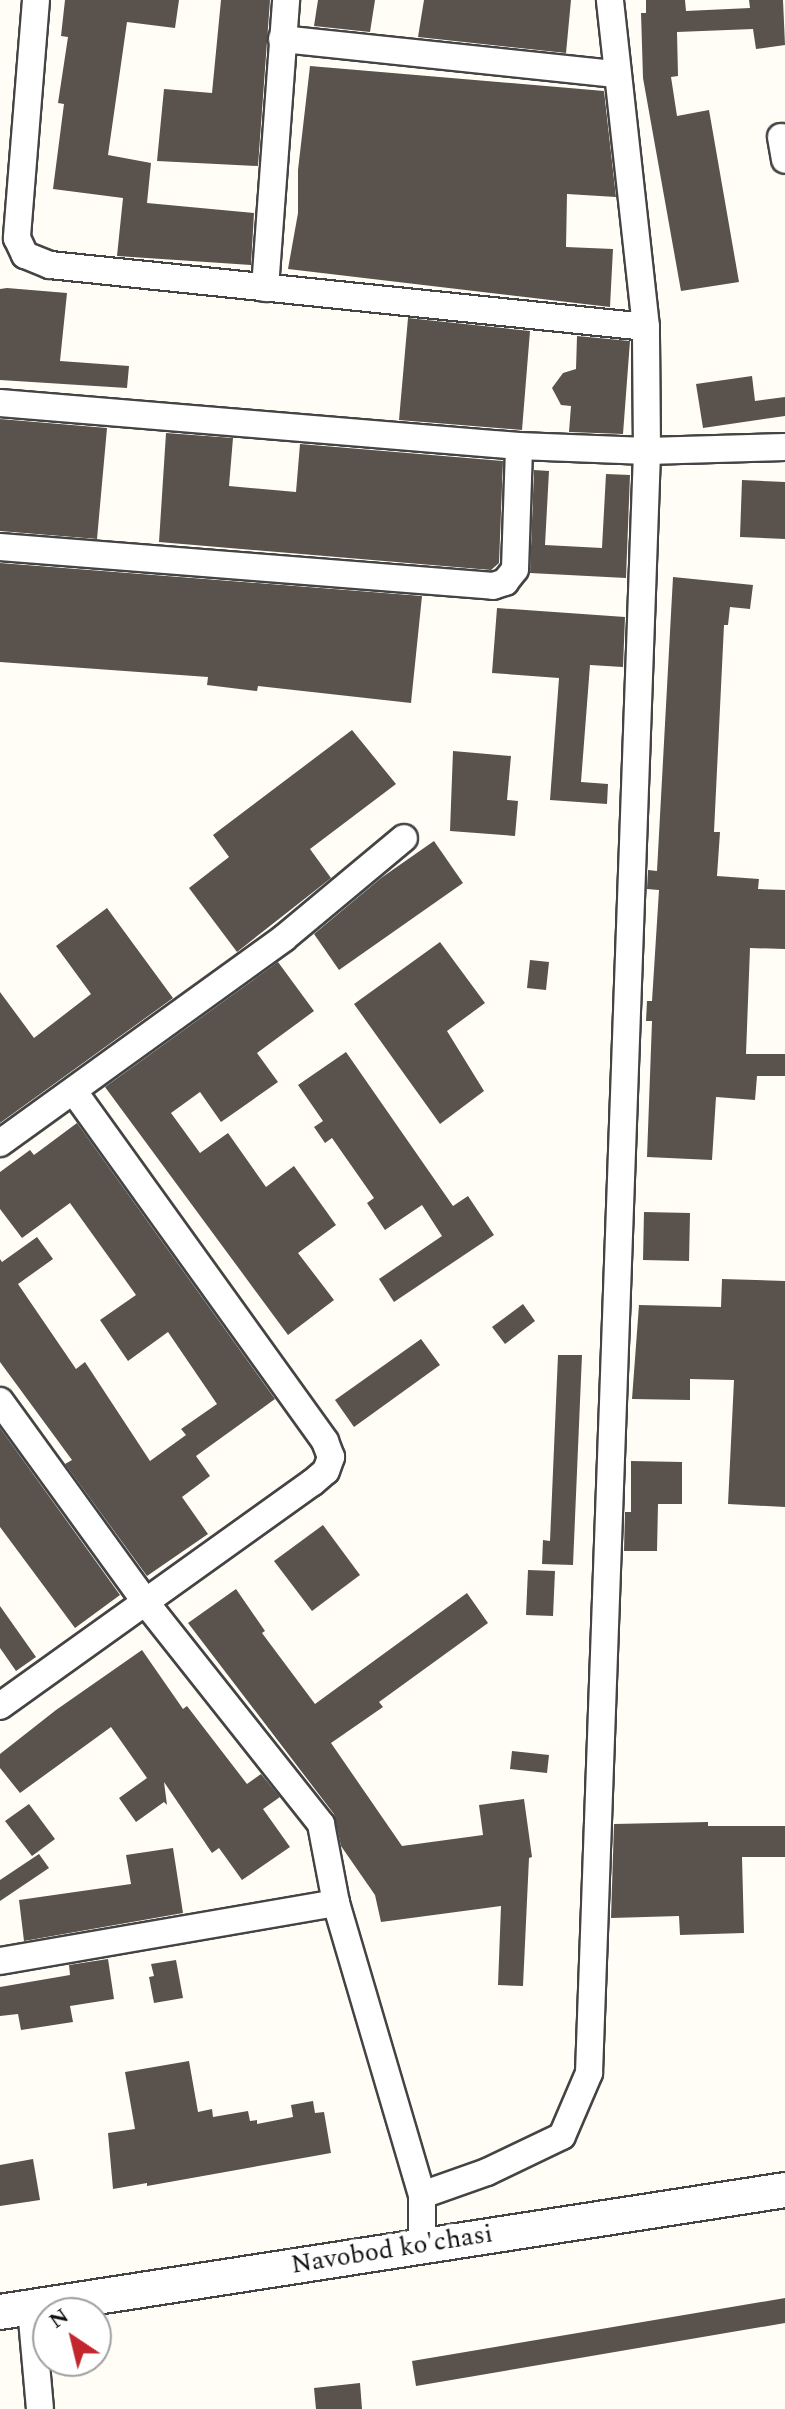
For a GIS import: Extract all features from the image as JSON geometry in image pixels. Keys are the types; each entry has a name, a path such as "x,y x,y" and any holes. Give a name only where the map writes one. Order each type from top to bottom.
{"street":[{"path":"36,0 17,238 25,255 50,265 646,327"},
{"path":"265,288 286,0"},
{"path":"422,2195 487,2172 562,2136 589,2073 647,451 646,327 610,0"},
{"path":"282,39 617,74"},
{"path":"0,403 519,446 647,451 785,447"},
{"path":"0,547 493,586 505,582 515,569 519,446"},
{"path":"0,1143 284,938 404,838"},
{"path":"0,1706 312,1483 326,1471 331,1457 325,1441 74,1092"},
{"path":"0,1401 146,1603 321,1824 336,1903 422,2195 422,2246"},
{"path":"0,1961 336,1903"},
{"name":"Navobod ko'chasi","path":"16,2310 785,2190"},
{"path":"16,2310 40,2409"}],"building":[{"path":"65,0 179,0 175,28 127,22 108,155 151,163 147,203 254,213 251,265 117,256 123,198 53,189 64,104 58,103 68,37 61,36"},
{"path":"221,0 270,0 258,166 157,161 164,89 212,93"},
{"path":"318,0 375,0 370,32 314,26"},
{"path":"424,0 571,0 566,53 418,37"},
{"path":"646,0 685,0 686,11 750,8 749,0 783,0 785,45 756,49 753,29 677,32 678,76 671,77 677,116 709,110 739,282 681,291 643,78 641,13 646,13"},
{"path":"310,66 604,91 616,197 567,194 566,247 613,249 610,307 288,269 298,213 298,170"},
{"path":"0,289 67,293 60,361 129,366 127,388 0,380"},
{"path":"408,318 530,331 522,430 399,420"},
{"path":"577,336 630,341 623,434 569,432 571,406 561,405 552,388 563,373 576,369"},
{"path":"752,376 755,401 785,397 785,416 703,428 696,384"},
{"path":"0,419 107,428 97,539 0,531"},
{"path":"166,433 233,438 229,486 296,492 300,444 503,461 499,563 491,570 159,542"},
{"path":"534,470 549,471 545,545 602,548 606,474 630,475 626,578 530,573"},
{"path":"742,480 785,482 785,539 740,537"},
{"path":"0,563 422,596 411,703 258,686 257,691 207,685 208,677 0,662"},
{"path":"673,577 753,585 750,609 730,607 728,625 724,625 714,832 720,832 717,876 759,879 758,889 785,890 785,949 750,948 746,1054 785,1054 785,1076 757,1076 755,1100 716,1097 712,1160 647,1157 652,1021 646,1021 647,1001 652,1001 659,890 647,889 648,870 657,871"},
{"path":"497,608 625,617 623,667 590,665 581,782 608,784 607,804 550,800 559,678 492,673"},
{"path":"352,730 396,784 310,849 331,878 237,952 189,888 229,857 213,835"},
{"path":"453,751 511,756 507,800 518,801 515,836 450,831"},
{"path":"434,841 463,883 339,970 314,934 381,878"},
{"path":"107,908 173,998 0,1123 0,992 34,1038 91,994 56,946"},
{"path":"440,942 485,1003 447,1031 484,1091 440,1124 354,1004"},
{"path":"530,960 549,962 546,990 527,988"},
{"path":"278,962 314,1011 257,1053 278,1082 221,1122 200,1092 171,1113 200,1153 228,1133 266,1187 294,1166 336,1225 298,1253 334,1300 288,1335 105,1087"},
{"path":"346,1052 453,1206 468,1196 494,1235 394,1302 379,1279 442,1236 422,1205 385,1230 367,1203 374,1198 332,1138 325,1143 314,1127 323,1121 298,1085"},
{"path":"77,1123 275,1399 196,1456 210,1476 182,1497 208,1534 147,1576 65,1464 72,1460 0,1362 0,1259 2,1262 37,1237 53,1259 18,1284 76,1369 85,1362 150,1461 186,1435 181,1429 217,1404 168,1332 128,1361 100,1320 136,1295 70,1203 22,1238 0,1209 0,1172 30,1150 34,1155"},
{"path":"644,1212 690,1213 689,1261 643,1260"},
{"path":"722,1279 785,1281 785,1507 728,1504 734,1380 690,1379 690,1400 632,1399 639,1305 721,1307"},
{"path":"523,1304 535,1321 505,1344 492,1327"},
{"path":"421,1339 440,1365 354,1427 335,1400"},
{"path":"558,1355 582,1355 573,1565 542,1564 543,1540 550,1541"},
{"path":"0,1428 120,1595 75,1628 0,1527"},
{"path":"631,1461 682,1462 682,1504 658,1504 657,1551 624,1551 625,1512 631,1512"},
{"path":"323,1525 360,1575 312,1611 274,1561"},
{"path":"528,1570 555,1571 553,1616 526,1615"},
{"path":"236,1589 265,1631 262,1633 315,1704 467,1593 488,1623 379,1702 383,1707 331,1743 402,1846 483,1835 479,1805 524,1799 532,1857 529,1858 523,1986 498,1985 501,1906 381,1922 375,1895 341,1846 334,1814 188,1623"},
{"path":"0,1606 36,1657 16,1671 0,1648"},
{"path":"142,1650 183,1709 187,1706 247,1784 261,1774 280,1797 263,1809 290,1847 242,1880 219,1848 212,1853 164,1782 167,1805 164,1802 136,1822 119,1798 147,1778 111,1727 20,1793 0,1768 0,1754 56,1710"},
{"path":"512,1751 549,1755 547,1773 510,1769"},
{"path":"29,1804 55,1839 32,1856 5,1821"},
{"path":"708,1822 708,1826 785,1826 785,1857 742,1857 744,1933 680,1935 679,1916 611,1918 614,1824"},
{"path":"173,1848 183,1913 24,1941 19,1900 131,1884 126,1855"},
{"path":"39,1854 49,1868 0,1901 0,1880"},
{"path":"108,1959 114,1999 70,2006 73,2022 21,2030 18,2014 0,2016 0,1987 70,1975 69,1965"},
{"path":"176,1960 183,1998 154,2003 149,1977 154,1976 151,1964"},
{"path":"189,2061 198,2112 212,2109 213,2117 248,2111 250,2121 257,2120 257,2124 293,2117 291,2105 313,2101 315,2113 324,2112 331,2153 147,2186 147,2183 113,2189 108,2133 135,2129 125,2072"},
{"path":"33,2159 40,2200 0,2206 0,2165"},
{"path":"785,2298 785,2323 416,2386 412,2361"},
{"path":"360,2383 362,2409 316,2409 314,2388"}]}
